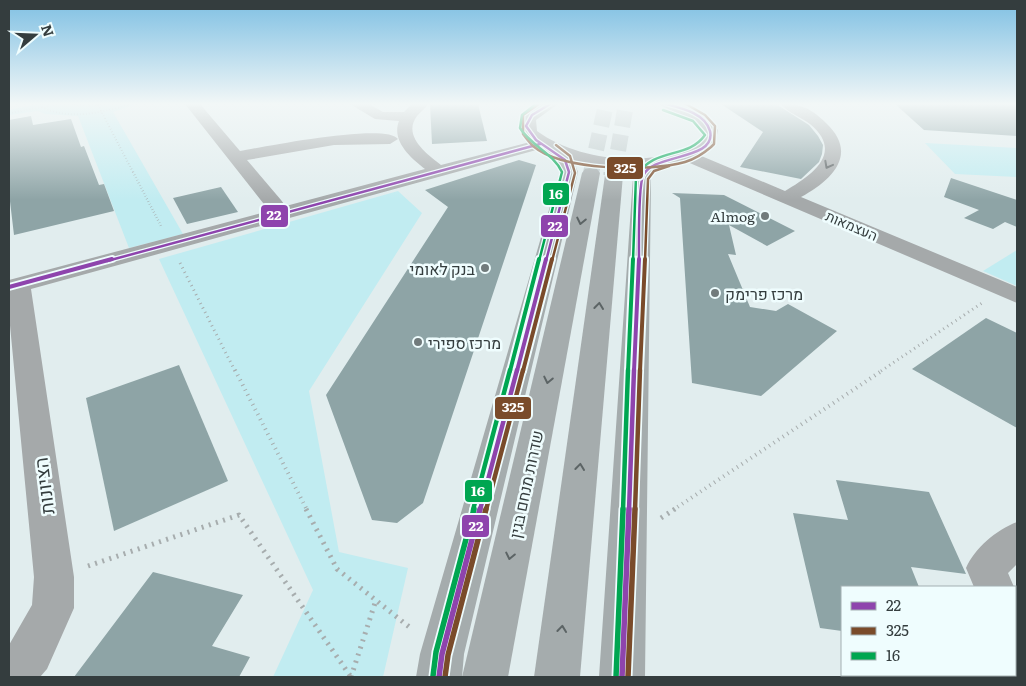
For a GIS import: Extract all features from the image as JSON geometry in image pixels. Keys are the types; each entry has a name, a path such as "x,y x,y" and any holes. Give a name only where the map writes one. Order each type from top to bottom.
{"main road":[{"path":"441,666 569,172 566,160 546,147"},
{"path":"622,677 642,176 650,166 677,158"},
{"name":"שדרות מנחם בגין","path":"485,677 603,174 557,677"}],"street":[{"path":"219,136 274,204"},
{"path":"405,136 405,139 417,154 439,172"},
{"path":"530,136 546,147 586,160 607,162 677,158 704,146 709,141 709,136"},
{"path":"788,197 814,182 826,170 832,157 833,144 830,136"},
{"path":"236,157 334,140 390,140"},
{"name":"הציונות","path":"12,677 31,652 53,608 54,577 13,286 439,172 546,147"},
{"name":"העצמאות","path":"677,158 788,197 1010,292"},
{"path":"994,586 986,568 1017,539"}],"path":[{"path":"114,136 337,569 376,600 441,666"},
{"path":"627,541 1010,292"},
{"path":"54,577 239,515 351,677"},
{"path":"351,677 376,600"}],"shaded area":[{"path":"86,136 127,136 183,234 129,248"},
{"path":"925,143 1017,148 1017,177 955,174"},
{"path":"398,191 422,213 309,391 339,552 408,568 383,677 273,677 313,590 159,259"},
{"path":"1017,250 1017,286 983,271"}],"building":[{"path":"9,136 77,136 81,147 84,146 99,185 104,184 114,211 14,235 9,193"},
{"path":"432,136 486,136 487,141 432,144"},
{"path":"760,136 818,136 823,145 819,162 801,179 740,167"},
{"name":"מרכז ספירי","path":"519,160 536,165 423,503 397,523 372,520 326,395 448,207 425,190"},
{"path":"951,178 1017,200 1017,227 1005,222 993,229 964,218 979,210 944,197"},
{"path":"221,187 238,212 187,224 173,198"},
{"name":"מרכז פרימק","path":"672,193 724,195 795,231 767,246 729,225 736,255 728,254 750,307 776,311 788,304 837,331 761,396 692,383 680,198"},
{"path":"986,318 1017,333 1017,428 912,369"},
{"path":"179,365 228,481 114,531 86,398"},
{"path":"836,480 929,492 966,574 911,567 919,586 841,586 841,631 820,628 793,513 848,520"},
{"path":"153,572 243,595 212,646 250,657 239,677 74,677"}],"tunnel":[{"path":"591,173 599,136"},
{"path":"614,174 621,136"}],"transit line":[{"name":"325","path":"525,136 533,146 551,156 573,162 623,168 685,162 697,157 711,147 714,144 714,136"},
{"name":"16","path":"433,676 436,652 562,172 559,165 549,155 525,136"},
{"name":"22","path":"439,677 442,654 569,172 565,160 533,136"},
{"name":"16","path":"616,677 636,176 643,166 651,160 692,147 700,142 704,136"},
{"name":"22","path":"622,677 642,177 652,165 700,150 707,144 711,136"},
{"name":"22","path":"9,287 540,144"},
{"name":"325","path":"445,677 448,655 575,173 570,156 556,145"},
{"name":"325","path":"628,677 648,179 654,171 669,166"}],"place":[{"name":"Almog","path":"765,216"},
{"name":"בנק לאומי","path":"485,268"},
{"name":"מרכז פרימק","path":"715,293"},
{"name":"מרכז ספירי","path":"418,342"}]}
